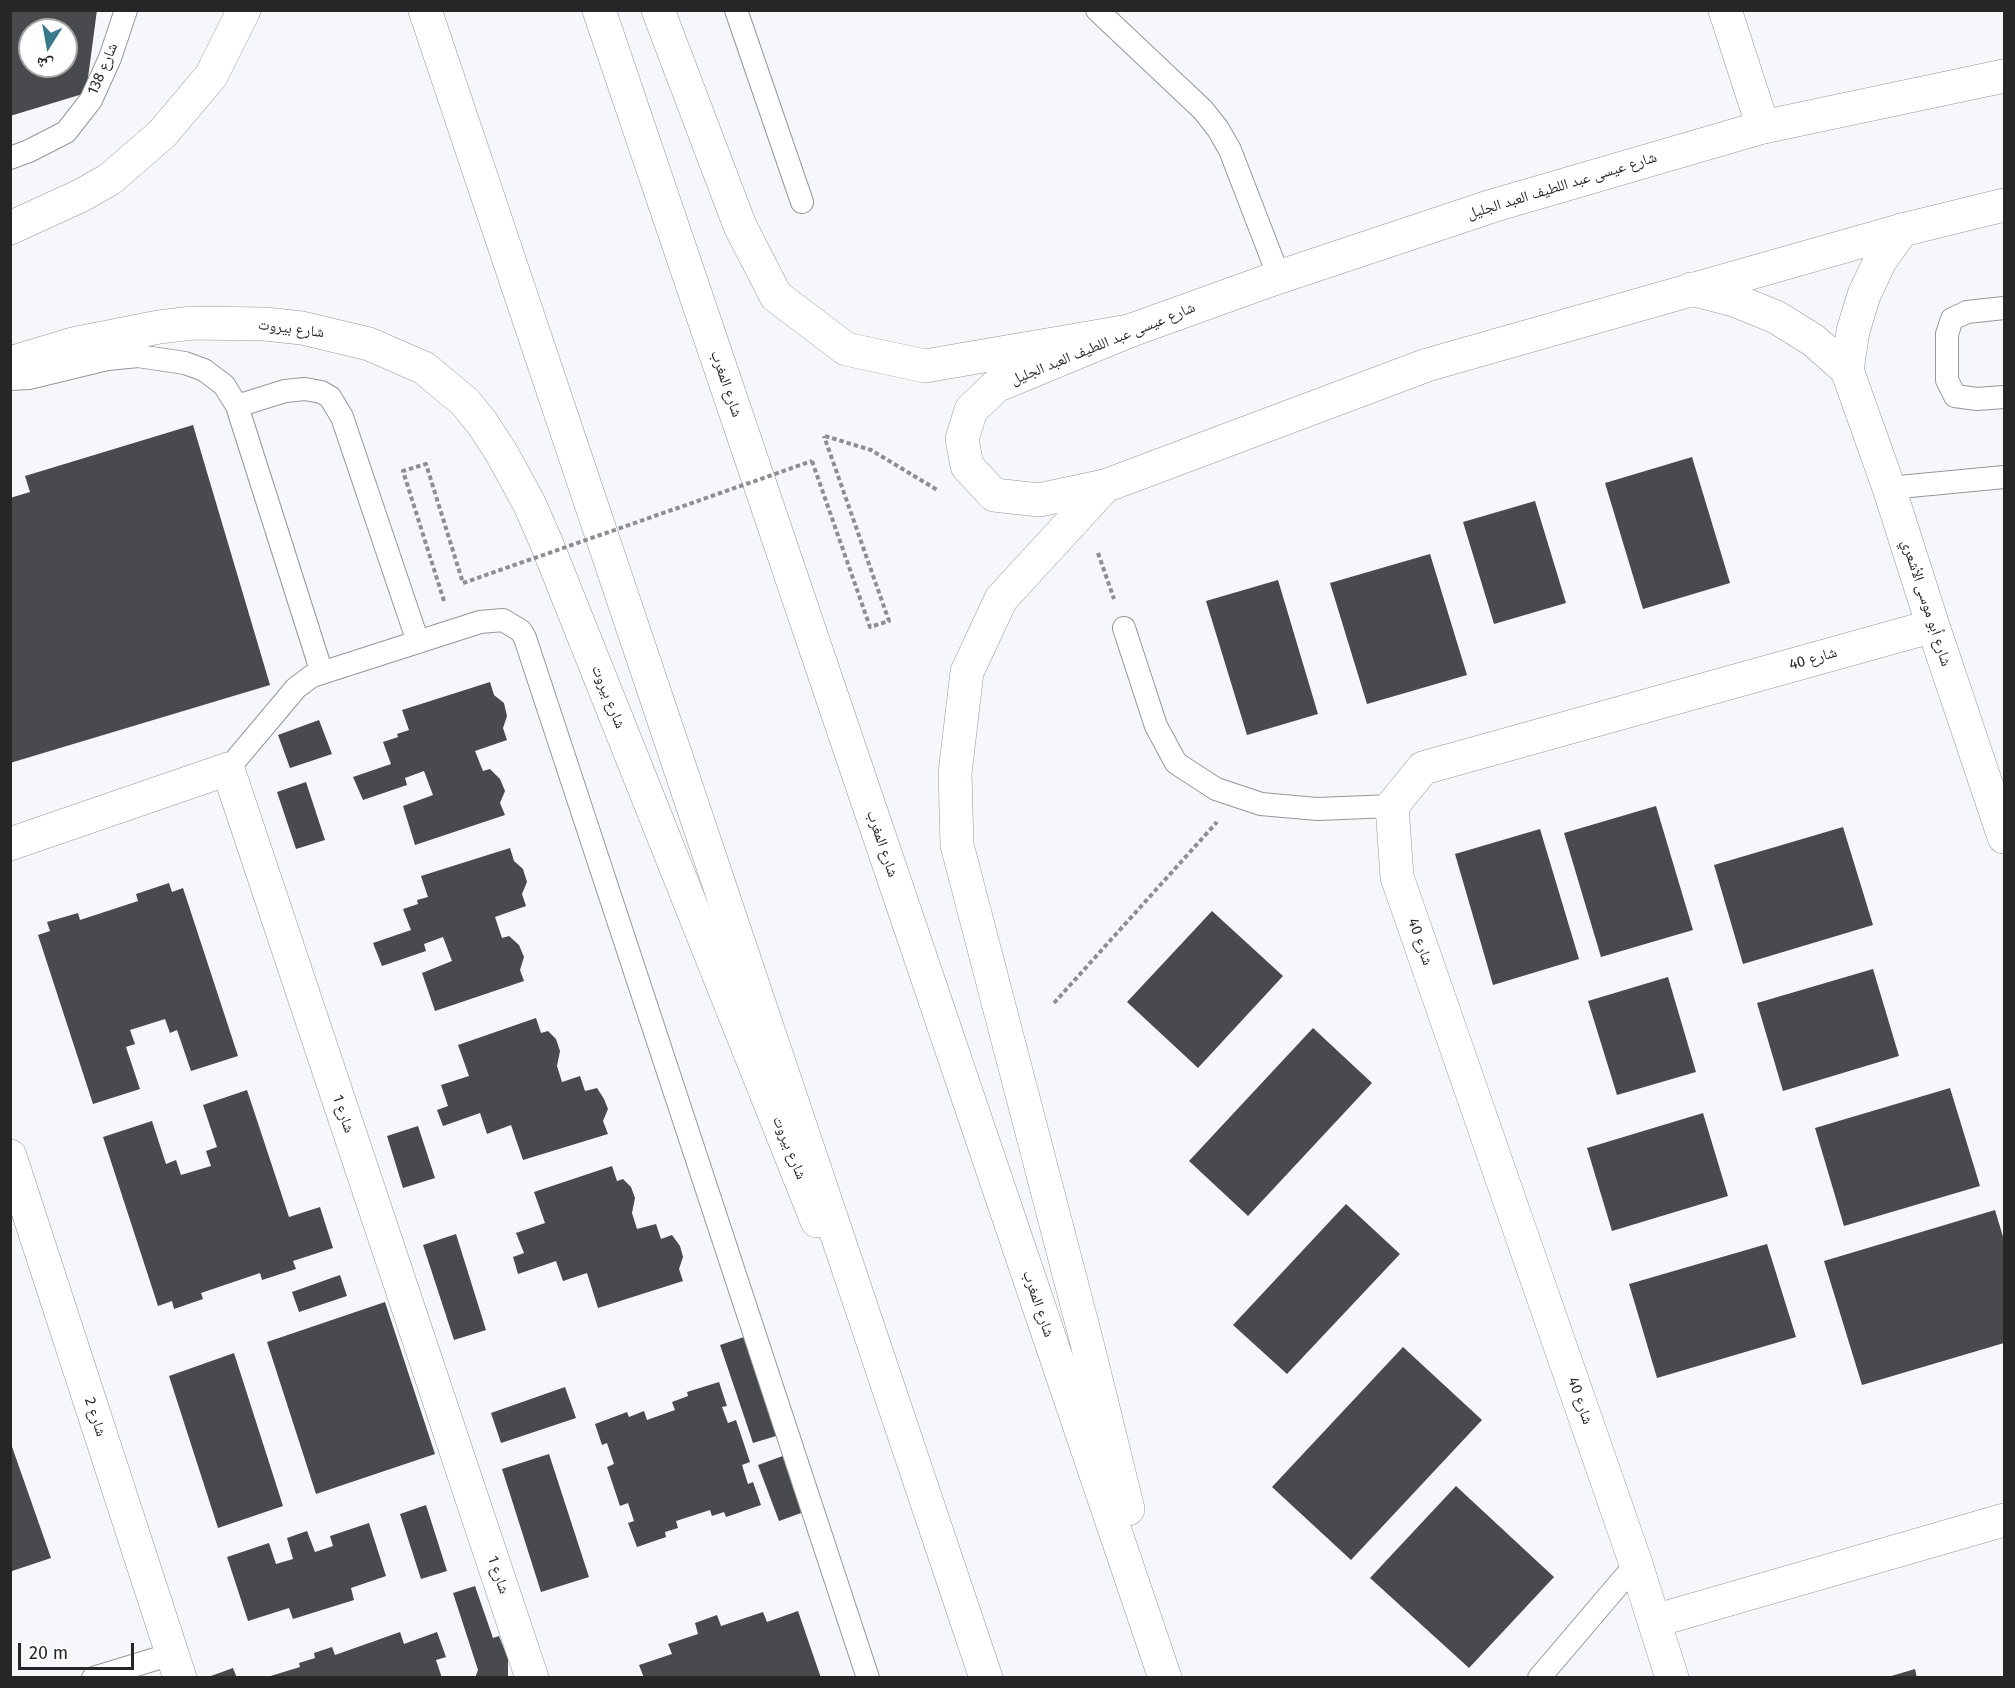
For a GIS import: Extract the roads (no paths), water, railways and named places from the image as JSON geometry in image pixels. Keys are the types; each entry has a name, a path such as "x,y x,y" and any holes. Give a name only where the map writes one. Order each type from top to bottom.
{"main road":[{"path":"10,228 73,200 110,179 162,134 211,76 244,10"},
{"path":"425,10 986,1677"},
{"name":"شارع المغرب","path":"599,10 1165,1677"},
{"path":"658,10 740,226 776,296 846,349 925,366 1129,331"},
{"path":"1725,10 1763,127"},
{"name":"شارع عيسى عبد اللطيف العبد الجليل","path":"1105,486 1039,500 994,495 967,466 962,439 971,410 996,386 1129,331 1280,277 1492,206 1763,127 2004,76"},
{"path":"1165,1677 1140,1556 1090,1354 957,845 955,773 967,672 1001,599 1105,486 1427,365 1902,230 2004,205"},
{"name":"شارع أبو موسى الأشعري","path":"1902,230 1880,261 1864,295 1853,331 1847,370 1889,488 2004,837"},
{"name":"شارع أبو موسى الأشعري","path":"1691,289 1734,300 1776,317 1813,340 1847,370"},
{"name":"شارع بيروت","path":"10,363 73,344 117,334 181,324 229,323 302,328 369,344 424,368 465,402 482,423 529,503 546,542 908,1448"},
{"name":"شارع 40","path":"1672,1677 1636,1564 1397,877 1392,806 1423,768 1933,626"},
{"path":"10,844 228,769"},
{"name":"شارع 1","path":"228,769 532,1677"},
{"name":"شارع 2","path":"10,1156 176,1666"},
{"path":"1654,1621 2004,1520"}],"lane":[{"name":"شارع 138","path":"10,158 66,132 91,100 110,58 126,10"},
{"path":"736,10 802,202"},
{"path":"1097,10 1203,110 1218,129 1234,161 1280,277"},
{"path":"2004,308 1967,312 1952,319 1947,334 1947,380 1955,396 1977,399 2004,397"},
{"path":"10,379 28,378 107,359 138,356 185,363 204,370 224,385 237,406 322,673"},
{"path":"237,406 285,391 305,389 321,392 330,397 342,417 418,642"},
{"path":"1889,488 2004,477"},
{"path":"228,769 296,688 312,676 480,621 503,620 520,631 525,638 868,1677"},
{"path":"1124,628 1156,726 1176,763 1216,789 1261,804 1317,809 1392,806"},
{"path":"1539,1677 1636,1564"},
{"path":"93,1677 176,1666"}]}
